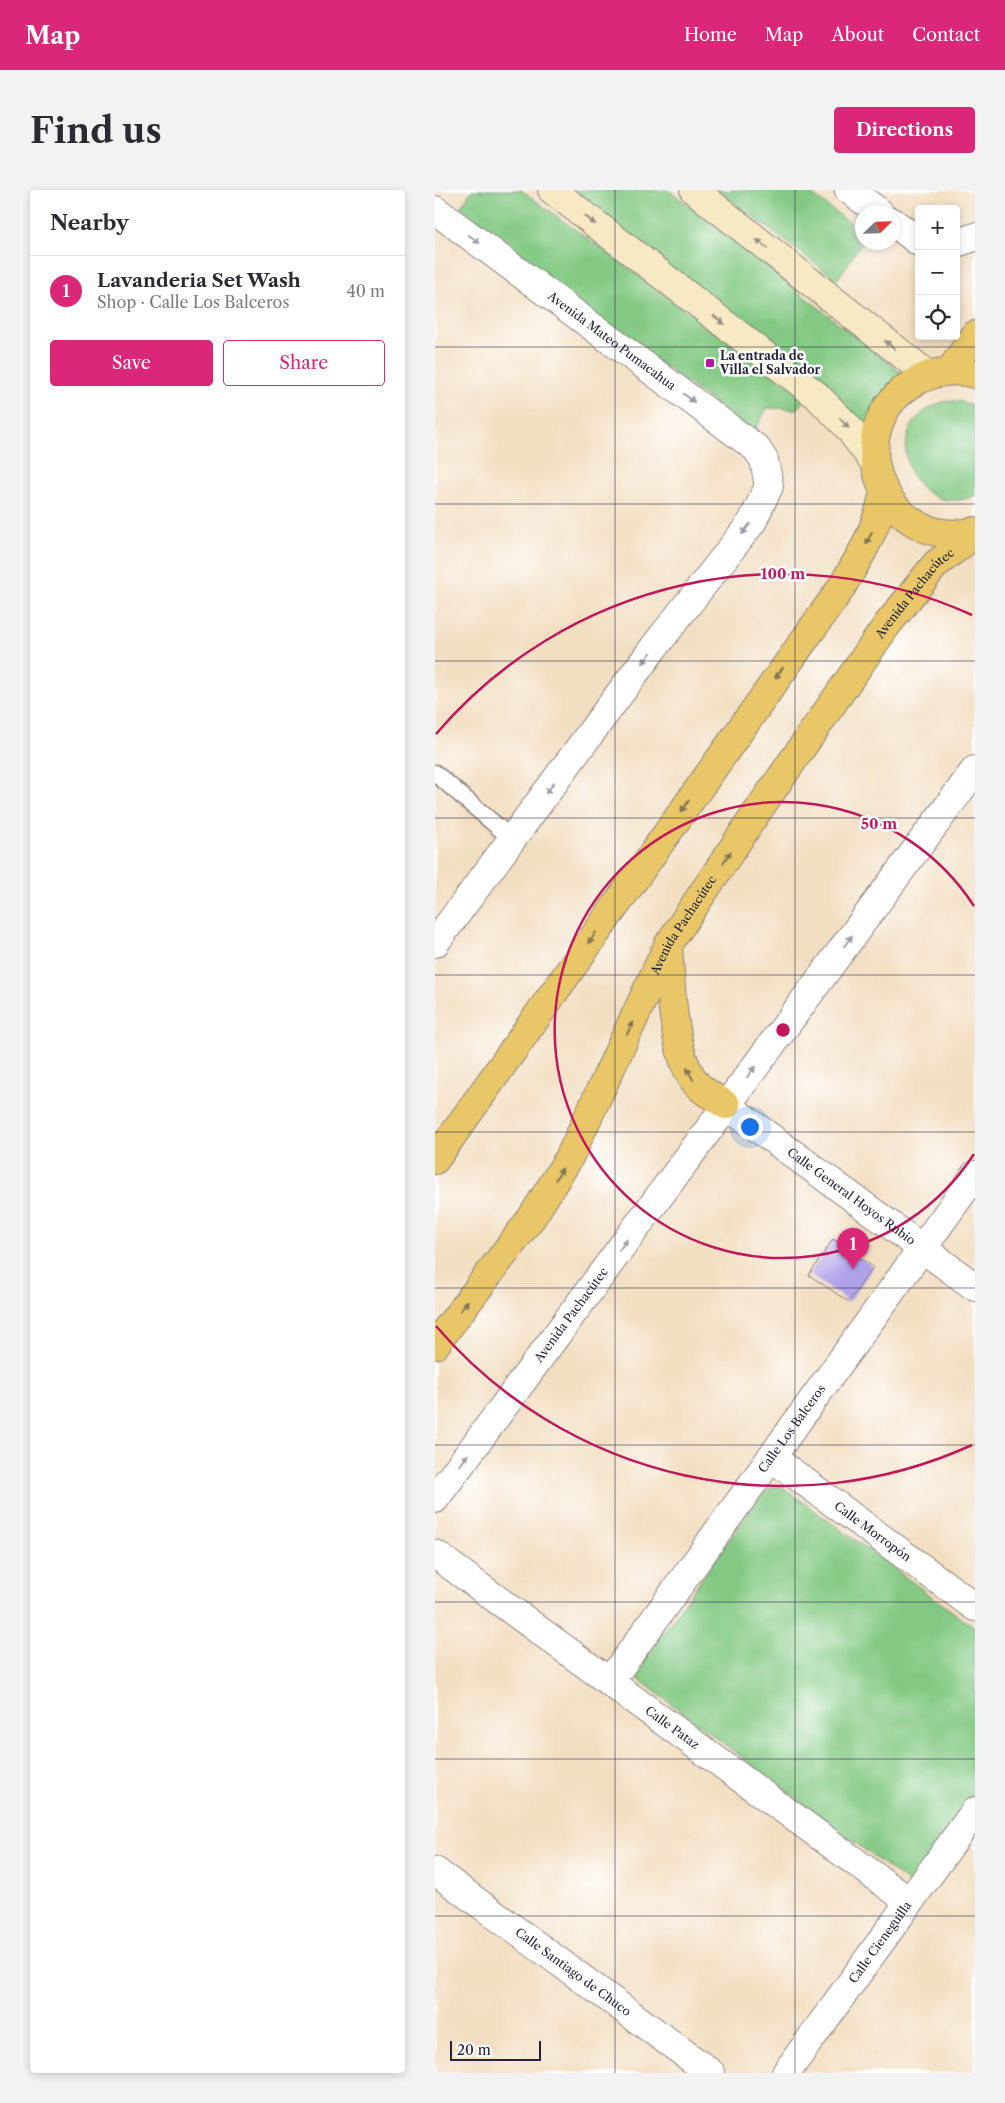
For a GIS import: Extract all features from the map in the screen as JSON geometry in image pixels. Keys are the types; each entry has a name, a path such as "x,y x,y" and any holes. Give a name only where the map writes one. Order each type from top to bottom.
{"main road":[{"path":"552,190 816,396 847,426 874,462 884,492 905,516 919,525 934,531 950,533 975,532"},
{"path":"694,190 960,372"},
{"path":"960,372 975,335"},
{"path":"874,462 875,440 881,419 892,400 908,385 960,372"},
{"path":"435,1160 839,591 861,556 879,518 884,492"},
{"name":"Avenida Pachacútec","path":"435,1345 532,1217 569,1158 668,945 755,815 887,625 936,564 975,532"},
{"path":"668,945 674,1022 685,1064 693,1081 726,1106"}],"street":[{"path":"849,190 869,205"},
{"name":"Avenida Mateo Pumacahua","path":"435,210 757,448 763,460 769,486 752,522 655,646 512,840"},
{"path":"900,227 915,239"},
{"path":"960,243 975,238"},
{"name":"Avenida Pachacútec","path":"435,1499 975,770"},
{"path":"439,930 512,840"},
{"name":"Calle General Hoyos Rubio","path":"726,1106 975,1287"},
{"name":"Calle Los Balceros","path":"609,1681 975,1175"},
{"name":"Calle Morropón","path":"771,1457 975,1607"},
{"name":"Calle Pataz","path":"435,1554 910,1902"},
{"name":"Calle Cieneguilla","path":"786,2073 975,1811"},
{"name":"Calle Santiago de Chuco","path":"435,1871 711,2073"}],"lane":[{"path":"435,773 512,840"}],"green space":[{"path":"472,190 521,190 806,398 797,409 767,408 754,432 456,214"},
{"path":"558,190 669,190 908,378 872,432"},
{"path":"717,190 806,190 855,227 855,250 857,250 837,280"},
{"path":"947,401 958,401 975,406 975,496 951,500 932,495 917,482 908,465 906,446 911,428 924,412"},
{"path":"781,1486 975,1628 975,1795 910,1884 633,1675 760,1497 771,1487"}],"building":[{"path":"833,1239 873,1267 849,1302 809,1275"}],"place":[{"name":"La entrada de Villa el Salvador","path":"710,363"},
{"name":"Lavanderia Set Wash","path":"853,1269"}]}
